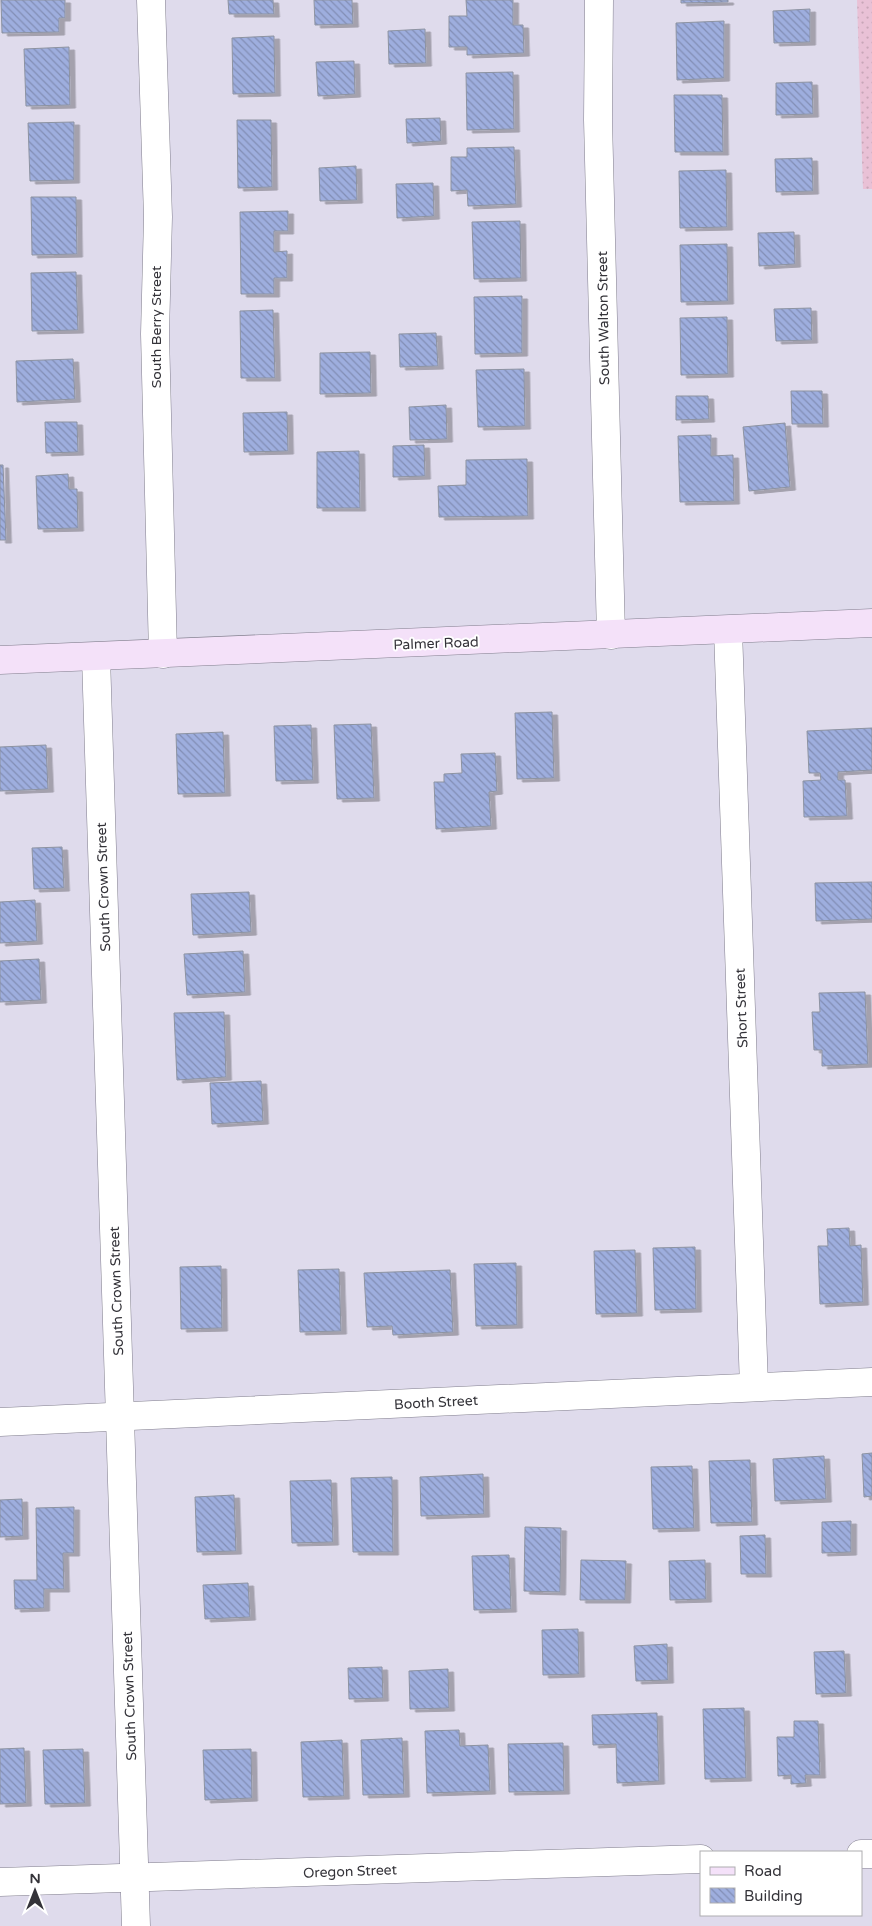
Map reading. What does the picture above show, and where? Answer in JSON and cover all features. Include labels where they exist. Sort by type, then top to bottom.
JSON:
[{"type":"street","name":"South Berry Street","points":[[151,0],[158,217],[155,334],[164,654]]},
{"type":"street","name":"South Walton Street","points":[[598,0],[598,120],[611,635]]},
{"type":"street","name":"Palmer Road","points":[[0,660],[872,623]]},
{"type":"street","name":"Short Street","points":[[728,630],[754,1387]]},
{"type":"street","name":"South Crown Street","points":[[96,657],[136,1926]]},
{"type":"street","name":"Booth Street","points":[[0,1422],[872,1382]]},
{"type":"street","name":"Oregon Street","points":[[0,1882],[700,1859]]},
{"type":"shaded area","points":[[857,0],[872,0],[872,189],[863,189]]},
{"type":"building","points":[[1,0],[65,0],[65,18],[59,18],[59,32],[2,33]]},
{"type":"building","points":[[228,0],[273,0],[274,14],[229,14]]},
{"type":"building","points":[[314,0],[352,0],[353,24],[315,25]]},
{"type":"building","points":[[466,0],[513,0],[513,25],[523,25],[524,53],[467,55],[467,47],[449,47],[449,16],[467,16]]},
{"type":"building","points":[[681,0],[728,0],[728,2],[681,3]]},
{"type":"building","points":[[810,9],[810,42],[774,43],[773,11]]},
{"type":"building","points":[[724,21],[724,78],[677,80],[676,23]]},
{"type":"building","points":[[425,29],[426,63],[389,64],[388,31]]},
{"type":"building","points":[[274,36],[275,93],[233,94],[232,38]]},
{"type":"building","points":[[69,47],[70,105],[26,106],[24,49]]},
{"type":"building","points":[[354,61],[355,94],[318,96],[316,62]]},
{"type":"building","points":[[513,72],[514,129],[467,130],[466,73]]},
{"type":"building","points":[[812,82],[813,114],[776,115],[776,83]]},
{"type":"building","points":[[674,95],[722,95],[723,152],[675,152]]},
{"type":"building","points":[[440,118],[441,141],[407,143],[406,119]]},
{"type":"building","points":[[237,120],[271,120],[272,187],[238,188]]},
{"type":"building","points":[[74,122],[74,180],[30,181],[28,123]]},
{"type":"building","points":[[514,147],[516,204],[468,206],[467,190],[451,191],[451,157],[467,157],[467,148]]},
{"type":"building","points":[[812,158],[813,191],[776,192],[775,159]]},
{"type":"building","points":[[356,166],[357,200],[320,201],[319,168]]},
{"type":"building","points":[[726,170],[727,227],[680,228],[679,171]]},
{"type":"building","points":[[433,183],[434,216],[397,218],[396,184]]},
{"type":"building","points":[[31,197],[76,197],[77,254],[32,255]]},
{"type":"building","points":[[288,211],[288,231],[274,231],[274,252],[287,251],[287,278],[274,278],[274,294],[241,294],[240,212]]},
{"type":"building","points":[[520,221],[521,278],[474,279],[472,222]]},
{"type":"building","points":[[794,232],[795,264],[759,266],[758,233]]},
{"type":"building","points":[[727,244],[728,301],[681,302],[680,245]]},
{"type":"building","points":[[76,272],[78,330],[32,331],[31,273]]},
{"type":"building","points":[[522,296],[522,353],[475,354],[474,297]]},
{"type":"building","points":[[811,308],[812,340],[776,341],[774,309]]},
{"type":"building","points":[[273,310],[275,378],[241,378],[240,311]]},
{"type":"building","points":[[727,317],[728,374],[681,375],[680,318]]},
{"type":"building","points":[[436,333],[438,366],[400,367],[399,334]]},
{"type":"building","points":[[370,352],[371,393],[320,394],[320,353]]},
{"type":"building","points":[[73,359],[75,399],[17,402],[16,361]]},
{"type":"building","points":[[524,369],[525,426],[478,427],[476,370]]},
{"type":"building","points":[[791,391],[822,391],[823,424],[792,424]]},
{"type":"building","points":[[676,396],[708,396],[709,419],[676,420]]},
{"type":"building","points":[[446,405],[447,439],[410,440],[409,407]]},
{"type":"building","points":[[287,412],[288,451],[244,452],[243,413]]},
{"type":"building","points":[[45,422],[77,422],[78,452],[46,453]]},
{"type":"building","points":[[785,423],[790,487],[749,491],[743,427]]},
{"type":"building","points":[[711,435],[711,456],[733,455],[734,501],[680,502],[678,436]]},
{"type":"building","points":[[424,445],[425,476],[393,477],[393,446]]},
{"type":"building","points":[[359,451],[360,508],[317,508],[317,452]]},
{"type":"building","points":[[527,459],[528,516],[439,517],[438,486],[466,485],[466,460]]},
{"type":"building","points":[[0,465],[3,465],[6,540],[0,540]]},
{"type":"building","points":[[68,474],[69,489],[77,489],[78,528],[38,529],[36,476]]},
{"type":"building","points":[[552,712],[554,778],[517,779],[515,713]]},
{"type":"building","points":[[371,724],[374,798],[337,799],[334,725]]},
{"type":"building","points":[[311,725],[313,780],[276,781],[274,726]]},
{"type":"building","points":[[872,728],[872,770],[838,772],[838,780],[845,780],[847,816],[804,817],[803,781],[821,780],[820,773],[809,773],[807,731]]},
{"type":"building","points":[[223,732],[225,793],[178,794],[176,734]]},
{"type":"building","points":[[46,745],[48,789],[0,791],[0,747]]},
{"type":"building","points":[[495,753],[497,791],[489,792],[491,826],[436,829],[434,782],[444,782],[444,774],[462,773],[461,754]]},
{"type":"building","points":[[62,847],[64,888],[34,889],[32,848]]},
{"type":"building","points":[[872,882],[872,919],[816,921],[815,883]]},
{"type":"building","points":[[249,892],[251,932],[193,935],[191,894]]},
{"type":"building","points":[[35,900],[37,941],[0,943],[0,902]]},
{"type":"building","points":[[243,951],[245,992],[187,995],[184,954]]},
{"type":"building","points":[[39,959],[41,1000],[0,1002],[0,961]]},
{"type":"building","points":[[865,992],[868,1064],[822,1066],[822,1050],[814,1050],[812,1012],[820,1012],[819,993]]},
{"type":"building","points":[[224,1012],[226,1077],[177,1080],[174,1013]]},
{"type":"building","points":[[261,1081],[263,1121],[212,1124],[210,1083]]},
{"type":"building","points":[[849,1228],[850,1246],[861,1245],[863,1302],[820,1304],[818,1246],[828,1246],[827,1229]]},
{"type":"building","points":[[695,1247],[696,1309],[655,1310],[653,1248]]},
{"type":"building","points":[[635,1250],[637,1313],[596,1314],[594,1251]]},
{"type":"building","points":[[516,1263],[517,1325],[476,1326],[474,1264]]},
{"type":"building","points":[[221,1266],[222,1328],[181,1329],[180,1267]]},
{"type":"building","points":[[339,1269],[341,1331],[300,1332],[298,1270]]},
{"type":"building","points":[[450,1270],[453,1332],[393,1335],[392,1326],[367,1327],[364,1273]]},
{"type":"building","points":[[872,1453],[872,1496],[864,1497],[862,1454]]},
{"type":"building","points":[[824,1456],[826,1499],[775,1501],[773,1459]]},
{"type":"building","points":[[750,1460],[752,1522],[711,1523],[709,1461]]},
{"type":"building","points":[[692,1466],[694,1528],[653,1529],[651,1467]]},
{"type":"building","points":[[483,1474],[484,1514],[421,1516],[420,1477]]},
{"type":"building","points":[[392,1477],[393,1552],[353,1552],[351,1478]]},
{"type":"building","points":[[331,1480],[333,1542],[292,1543],[290,1481]]},
{"type":"building","points":[[234,1495],[236,1551],[197,1552],[195,1497]]},
{"type":"building","points":[[22,1499],[23,1536],[0,1537],[0,1500]]},
{"type":"building","points":[[74,1507],[74,1553],[63,1553],[64,1589],[44,1589],[44,1608],[15,1609],[14,1580],[37,1580],[36,1508]]},
{"type":"building","points":[[851,1521],[851,1552],[822,1553],[822,1522]]},
{"type":"building","points":[[525,1527],[561,1528],[560,1592],[524,1591]]},
{"type":"building","points":[[765,1535],[766,1574],[741,1574],[740,1536]]},
{"type":"building","points":[[509,1555],[511,1609],[474,1610],[472,1556]]},
{"type":"building","points":[[581,1560],[626,1561],[625,1600],[580,1600]]},
{"type":"building","points":[[705,1560],[706,1599],[670,1600],[669,1561]]},
{"type":"building","points":[[248,1583],[250,1617],[205,1619],[203,1585]]},
{"type":"building","points":[[578,1629],[579,1674],[543,1675],[542,1630]]},
{"type":"building","points":[[667,1644],[668,1680],[636,1681],[634,1646]]},
{"type":"building","points":[[844,1651],[846,1693],[816,1694],[814,1652]]},
{"type":"building","points":[[382,1667],[383,1698],[349,1699],[348,1668]]},
{"type":"building","points":[[448,1669],[449,1708],[410,1709],[409,1671]]},
{"type":"building","points":[[744,1708],[746,1778],[705,1779],[703,1709]]},
{"type":"building","points":[[657,1713],[659,1781],[617,1783],[616,1744],[593,1745],[592,1715]]},
{"type":"building","points":[[794,1721],[818,1721],[820,1775],[805,1775],[806,1783],[791,1784],[791,1775],[778,1776],[777,1737],[794,1737]]},
{"type":"building","points":[[459,1730],[460,1746],[488,1745],[490,1791],[427,1793],[425,1731]]},
{"type":"building","points":[[402,1738],[404,1794],[363,1795],[361,1740]]},
{"type":"building","points":[[342,1740],[344,1796],[303,1797],[301,1742]]},
{"type":"building","points":[[563,1743],[564,1791],[509,1792],[508,1744]]},
{"type":"building","points":[[24,1748],[26,1803],[0,1804],[0,1749]]},
{"type":"building","points":[[83,1749],[85,1803],[45,1804],[43,1750]]},
{"type":"building","points":[[251,1749],[252,1798],[205,1800],[203,1750]]}]
